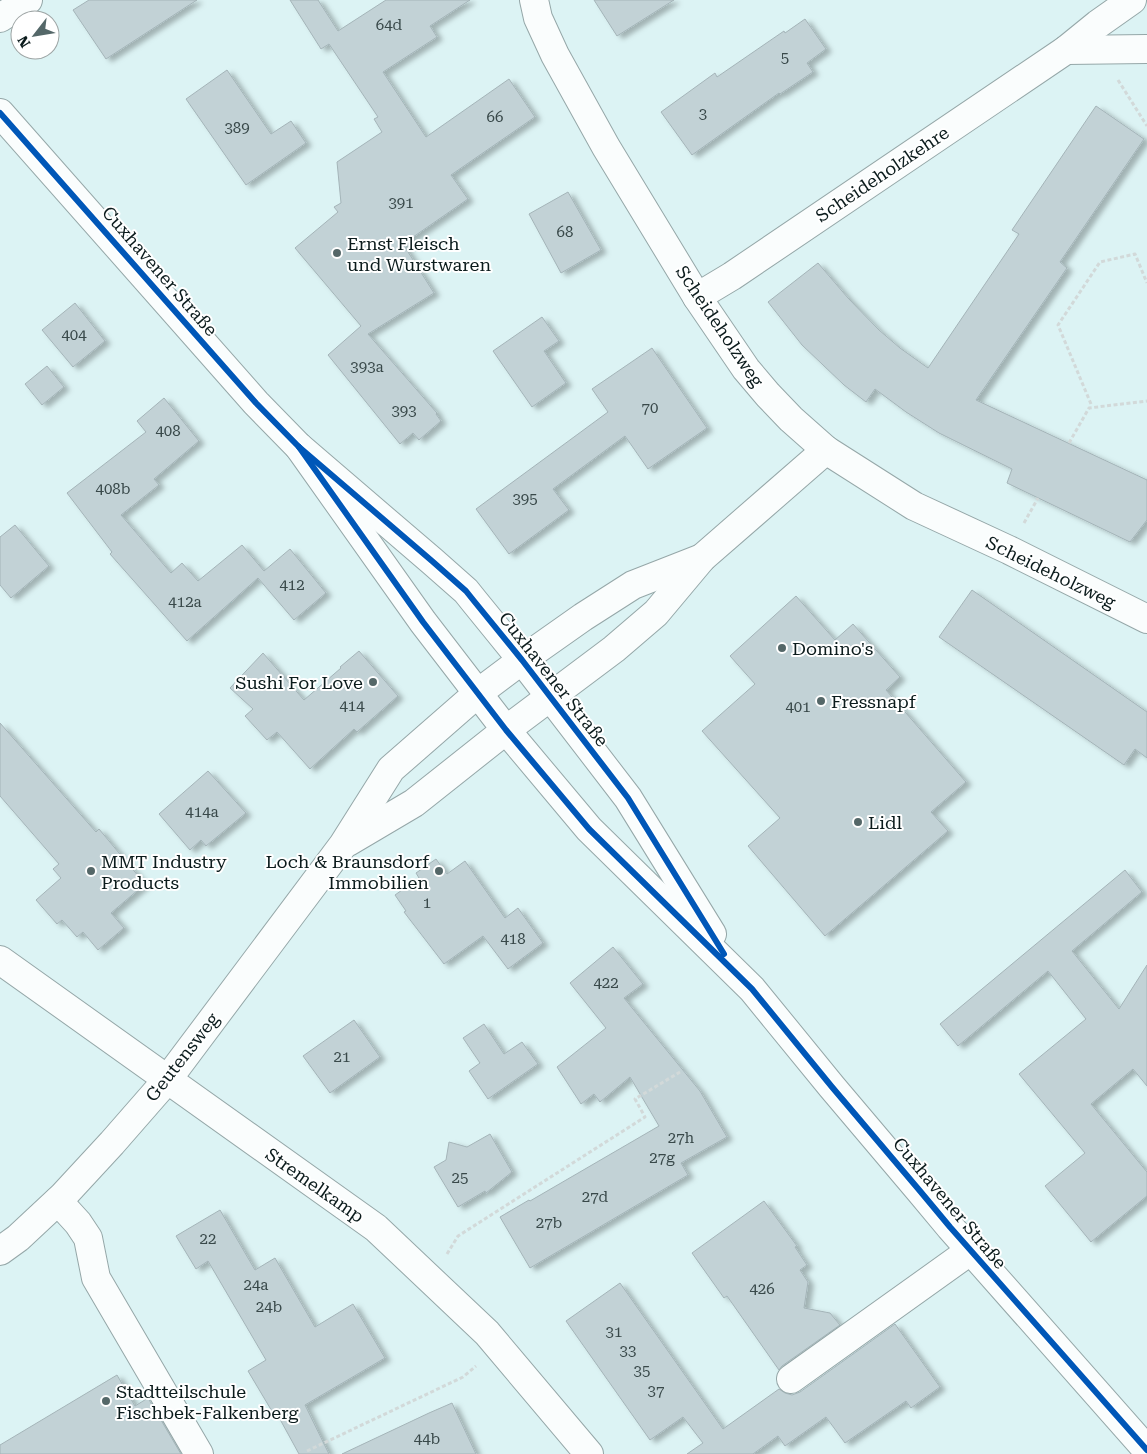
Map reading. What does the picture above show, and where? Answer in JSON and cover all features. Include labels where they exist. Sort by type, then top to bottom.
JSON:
[{"type":"street","points":[[0,18],[28,0]]},
{"type":"street","name":"Scheideholzweg","points":[[534,0],[538,18],[555,55],[606,147],[697,297],[746,369],[791,419],[826,450],[914,506],[1009,550],[1147,619]]},
{"type":"street","name":"Scheideholzkehre","points":[[697,297],[732,276],[1066,50],[1132,0]]},
{"type":"street","points":[[1066,50],[1147,49]]},
{"type":"street","name":"Cuxhavener Straße","points":[[0,112],[256,403],[299,447],[466,592],[522,660],[628,798],[735,971]]},
{"type":"street","name":"Cuxhavener Straße","points":[[299,447],[423,622],[506,730],[589,829],[752,989],[970,1251],[1147,1450]]},
{"type":"street","points":[[702,558],[826,450]]},
{"type":"street","name":"Geutensweg","points":[[0,1251],[18,1238],[58,1201],[167,1080],[343,845],[391,769],[478,693],[522,660],[633,585],[702,558]]},
{"type":"street","name":"Geutensweg","points":[[343,845],[414,803],[550,696],[614,649],[656,613],[702,558]]},
{"type":"street","name":"Stremelkamp","points":[[0,960],[376,1228],[487,1333],[589,1454]]},
{"type":"street","points":[[58,1201],[78,1223],[88,1238],[96,1278],[199,1454]]},
{"type":"street","points":[[791,1379],[970,1251]]},
{"type":"path","points":[[1105,50],[1116,76],[1147,126]]},
{"type":"path","points":[[1091,404],[1058,325],[1100,262],[1134,254],[1147,283]]},
{"type":"path","points":[[1069,443],[1088,408],[1147,401]]},
{"type":"path","points":[[432,1280],[458,1236],[645,1117],[634,1099],[680,1072]]},
{"type":"path","points":[[307,1451],[463,1377],[498,1346]]},
{"type":"building","points":[[89,0],[197,0],[106,59],[73,10]]},
{"type":"building","points":[[290,0],[318,0],[338,31],[386,0],[470,0],[430,26],[437,37],[383,72],[426,137],[509,79],[535,117],[451,175],[468,199],[403,244],[434,293],[368,334],[437,413],[441,421],[419,440],[413,433],[400,444],[328,355],[361,326],[295,248],[338,212],[334,207],[341,203],[337,162],[382,132],[374,119],[378,117],[329,44],[321,49]]},
{"type":"building","points":[[594,0],[674,0],[617,36]]},
{"type":"building","points":[[805,19],[826,49],[807,63],[813,72],[779,93],[692,155],[661,112],[715,73],[717,77],[784,31],[785,33]]},
{"type":"building","points":[[227,70],[271,134],[291,121],[306,143],[246,185],[186,99]]},
{"type":"building","points":[[1096,106],[1144,139],[1060,262],[1067,268],[976,400],[1147,480],[1147,520],[1130,542],[1007,483],[1012,469],[939,433],[875,389],[866,402],[844,385],[802,345],[768,302],[818,263],[879,330],[928,368],[1019,234],[1012,230]]},
{"type":"building","points":[[568,192],[601,250],[561,273],[529,214]]},
{"type":"building","points":[[75,303],[105,341],[73,367],[42,330]]},
{"type":"building","points":[[542,317],[559,341],[544,351],[566,383],[532,407],[493,351]]},
{"type":"building","points":[[652,348],[707,428],[648,469],[625,436],[553,489],[569,510],[509,554],[476,509],[608,412],[592,389]]},
{"type":"building","points":[[47,366],[64,387],[42,405],[25,384]]},
{"type":"building","points":[[164,398],[199,441],[154,479],[159,485],[121,515],[171,573],[182,563],[198,581],[242,545],[264,571],[290,549],[326,593],[294,620],[258,578],[187,641],[110,554],[112,552],[67,493],[146,432],[137,421]]},
{"type":"building","points":[[15,525],[49,566],[11,598],[0,585],[0,537]]},
{"type":"building","points":[[972,590],[1147,712],[1147,758],[1135,749],[1124,765],[939,637]]},
{"type":"building","points":[[796,596],[835,640],[853,624],[900,677],[886,690],[966,782],[931,812],[948,831],[825,936],[748,846],[780,818],[702,731],[755,684],[730,656]]},
{"type":"building","points":[[359,651],[398,696],[357,732],[354,729],[310,769],[277,732],[267,740],[245,716],[253,709],[230,688],[263,653],[304,700]]},
{"type":"building","points":[[0,723],[96,832],[99,829],[145,884],[111,913],[124,928],[98,950],[83,932],[77,937],[62,920],[57,924],[36,900],[61,878],[53,869],[59,864],[0,796]]},
{"type":"building","points":[[208,771],[246,813],[206,846],[201,840],[190,850],[159,814]]},
{"type":"building","points":[[436,859],[447,874],[465,861],[505,918],[518,908],[543,943],[508,969],[483,936],[444,964],[404,912],[406,911],[395,895],[419,878],[416,873]]},
{"type":"building","points":[[1125,870],[1142,892],[1072,951],[1119,1009],[1147,965],[1147,1086],[1133,1069],[1091,1104],[1147,1172],[1147,1196],[1091,1242],[1045,1186],[1085,1153],[1019,1074],[1086,1019],[1048,971],[958,1046],[940,1024]]},
{"type":"building","points":[[613,947],[643,984],[624,998],[700,1091],[727,1137],[681,1163],[688,1175],[530,1268],[500,1217],[659,1126],[630,1077],[600,1102],[594,1094],[581,1104],[557,1067],[606,1028],[570,983]]},
{"type":"building","points":[[354,1020],[380,1057],[330,1093],[303,1056]]},
{"type":"building","points":[[484,1024],[504,1054],[522,1042],[538,1064],[488,1099],[469,1071],[480,1063],[463,1038]]},
{"type":"building","points":[[490,1134],[512,1172],[486,1193],[485,1191],[458,1207],[434,1167],[446,1160],[449,1142],[467,1147]]},
{"type":"building","points":[[764,1201],[797,1246],[795,1247],[807,1265],[800,1270],[808,1282],[804,1308],[830,1313],[840,1325],[779,1370],[727,1296],[724,1298],[692,1253]]},
{"type":"building","points":[[220,1210],[255,1270],[275,1258],[315,1327],[353,1304],[385,1358],[305,1405],[329,1454],[299,1454],[276,1412],[273,1413],[248,1371],[266,1360],[208,1261],[196,1269],[176,1236]]},
{"type":"building","points":[[620,1283],[723,1429],[779,1389],[792,1395],[800,1392],[895,1324],[940,1387],[911,1408],[906,1401],[845,1443],[826,1417],[785,1446],[778,1436],[753,1454],[687,1454],[703,1443],[683,1417],[650,1440],[566,1321]]},
{"type":"building","points":[[117,1375],[135,1406],[148,1398],[181,1454],[0,1454],[0,1445]]},
{"type":"building","points":[[452,1403],[476,1454],[342,1454],[429,1413]]},
{"type":"cycle path","points":[[0,113],[256,403],[299,447],[466,591],[522,660],[628,798],[724,954]]},
{"type":"cycle path","points":[[299,447],[423,622],[506,730],[589,829],[752,989],[950,1227],[1147,1450]]},
{"type":"place","name":"Ernst Fleisch und Wurstwaren","points":[[337,253]]},
{"type":"place","name":"Domino's","points":[[782,648]]},
{"type":"place","name":"Sushi For Love","points":[[373,682]]},
{"type":"place","name":"Fressnapf","points":[[821,701]]},
{"type":"place","name":"Lidl","points":[[858,822]]},
{"type":"place","name":"MMT Industry Products","points":[[91,871]]},
{"type":"place","name":"Loch & Braunsdorf Immobilien","points":[[439,871]]},
{"type":"place","name":"Stadtteilschule Fischbek-Falkenberg","points":[[106,1401]]}]
